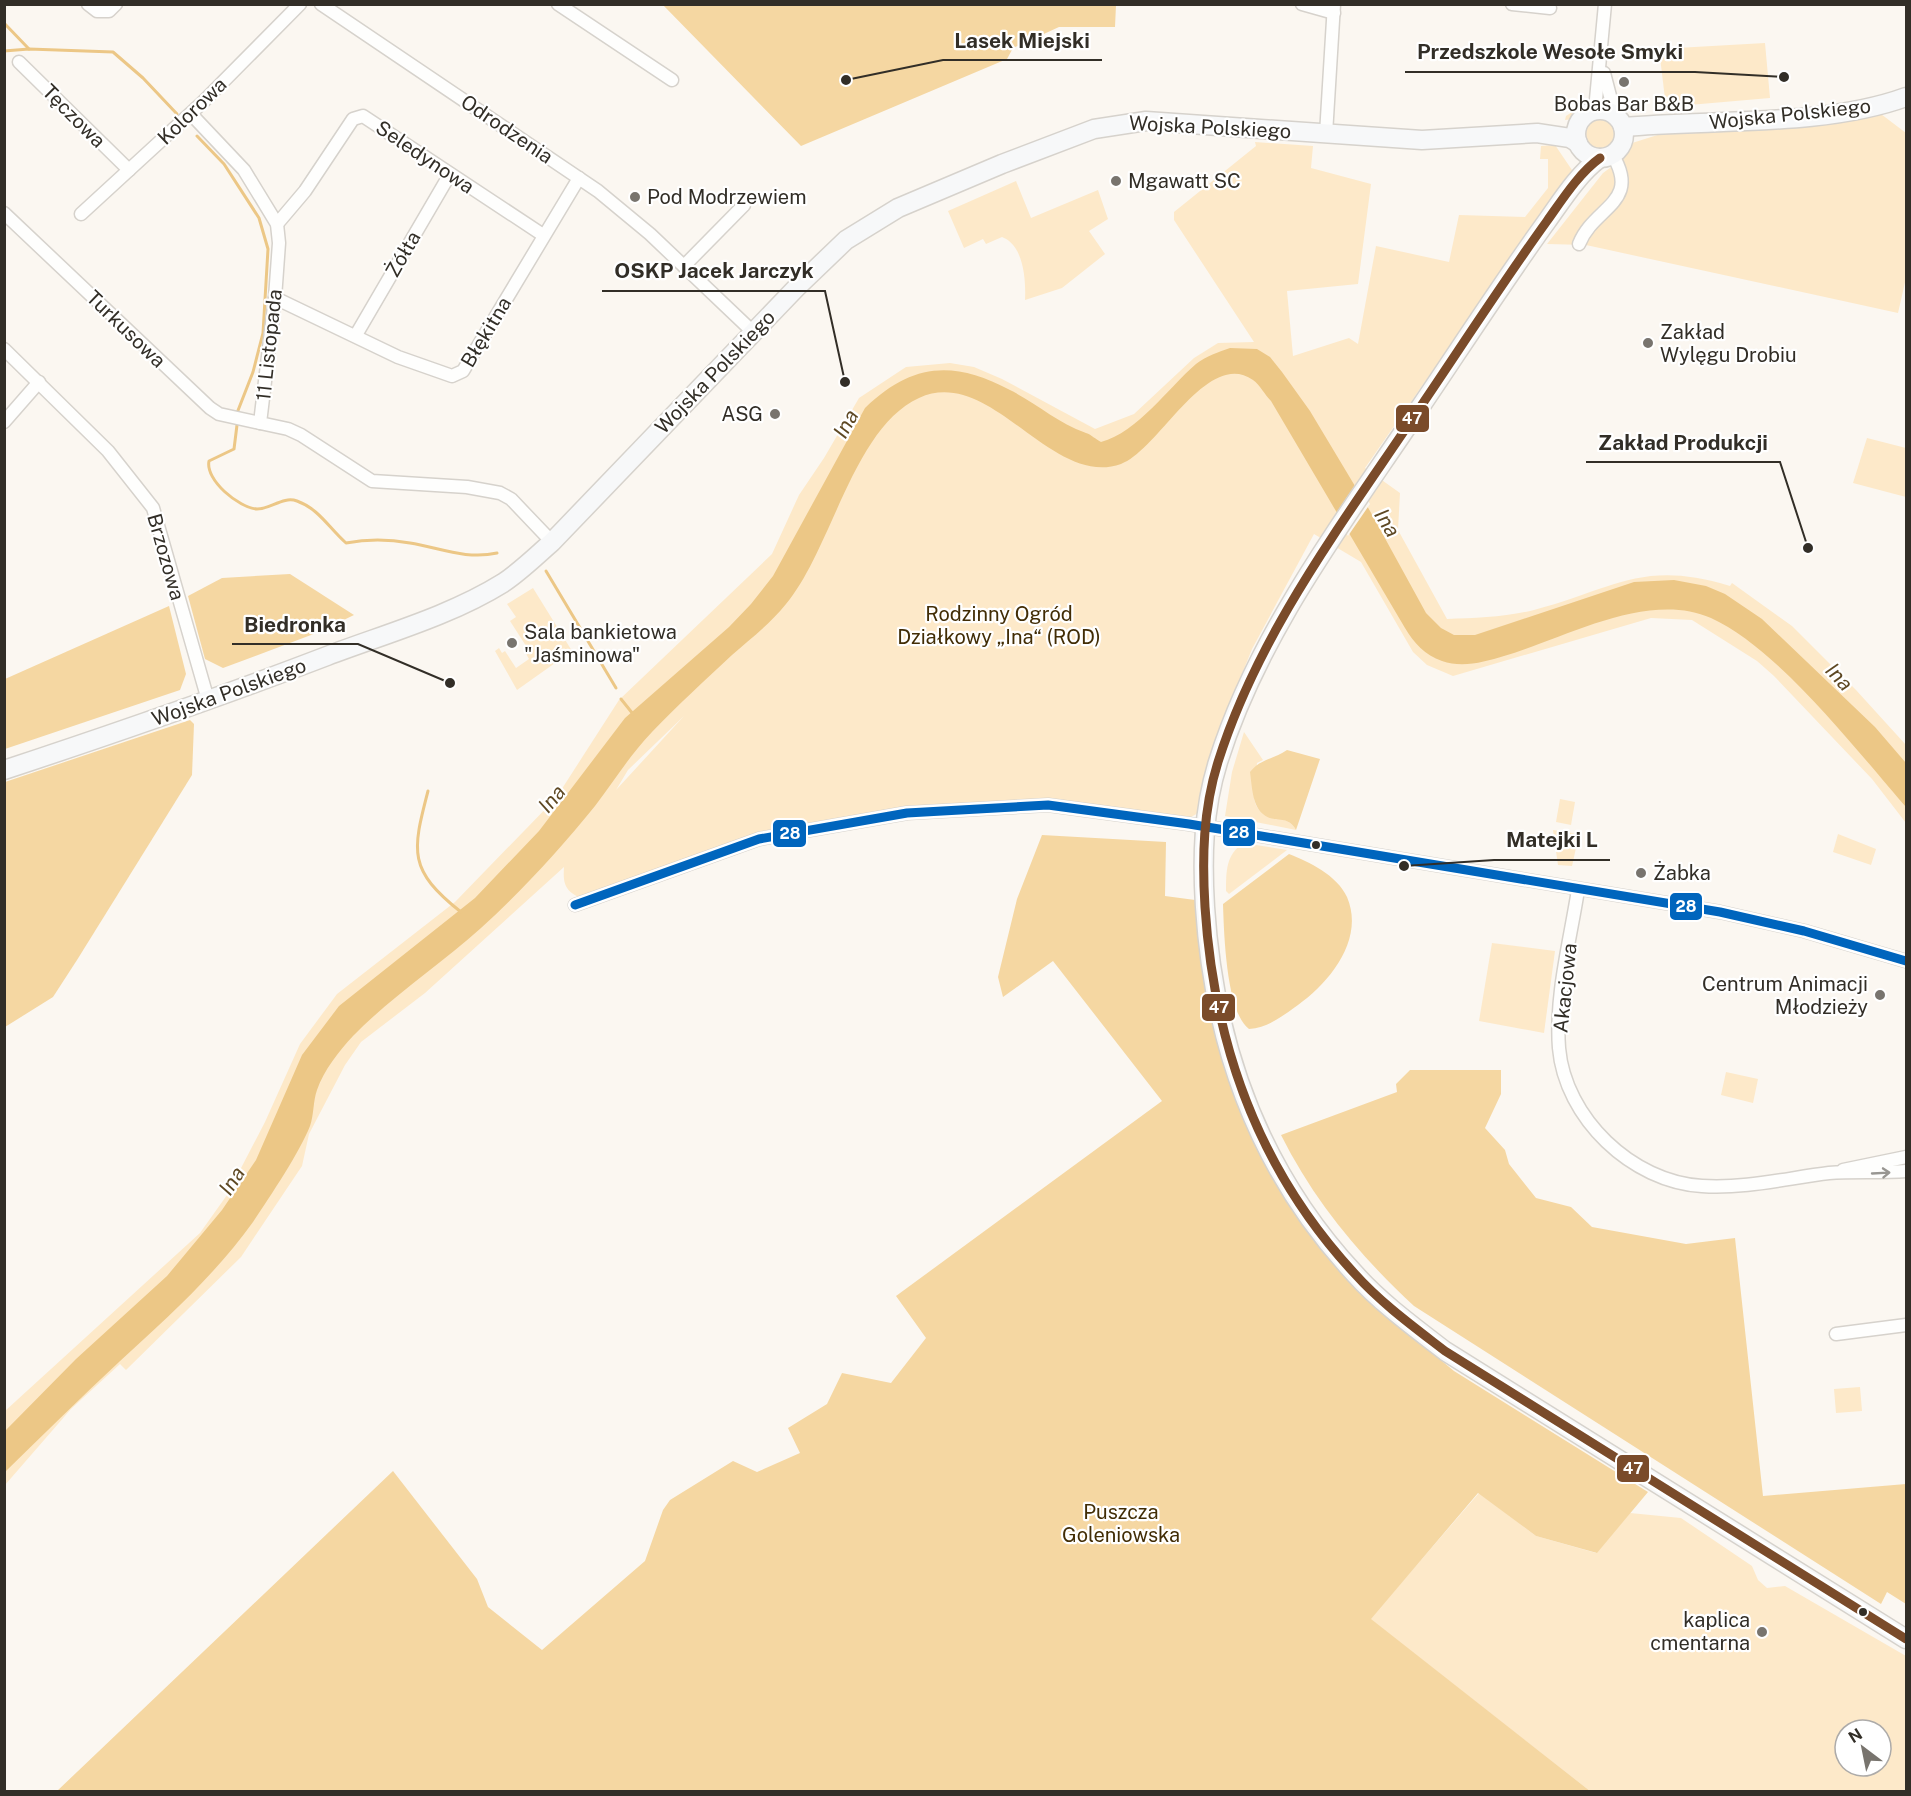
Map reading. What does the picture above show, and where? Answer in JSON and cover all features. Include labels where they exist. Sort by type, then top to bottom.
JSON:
[{"type":"street","points":[[88,4],[97,11],[113,8]]},
{"type":"street","name":"Kolorowa","points":[[81,213],[191,114],[300,4]]},
{"type":"street","name":"Odrodzenia","points":[[321,4],[579,178],[650,234],[753,332]]},
{"type":"street","points":[[558,4],[672,80]]},
{"type":"street","points":[[1302,4],[1334,9],[1326,134]]},
{"type":"street","points":[[1512,4],[1518,7],[1550,8]]},
{"type":"street","points":[[1595,110],[1602,58],[1605,4]]},
{"type":"street","points":[[1602,58],[1615,139]]},
{"type":"street","name":"Tęczowa","points":[[19,62],[129,170]]},
{"type":"street","name":"Wojska Polskiego","points":[[1537,133],[1570,138],[1580,146],[1672,124],[1828,113],[1870,107],[1906,97]]},
{"type":"street","points":[[1556,209],[1569,186],[1580,146],[1577,129],[1579,122],[1595,110],[1609,111],[1622,174],[1622,186],[1613,205],[1589,224],[1579,244]]},
{"type":"street","points":[[191,114],[236,161],[277,224]]},
{"type":"street","name":"Seledynowa","points":[[277,224],[299,199],[353,119],[358,116],[371,121],[543,235]]},
{"type":"street","name":"Wojska Polskiego","points":[[4,770],[208,700],[469,601],[514,576],[552,542],[753,332],[846,240],[879,218],[938,190],[1074,136],[1115,124],[1146,121],[1422,140],[1537,133],[1579,122]]},
{"type":"street","points":[[1615,139],[1583,174],[1556,209],[1371,480],[1270,636],[1233,725],[1209,827],[1205,908],[1211,980],[1220,1024],[1242,1094],[1287,1185],[1307,1217],[1356,1276],[1384,1303],[1445,1351],[1906,1639]]},
{"type":"street","name":"Żółta","points":[[356,335],[450,174]]},
{"type":"street","name":"Błękitna","points":[[275,298],[420,365],[458,375],[463,371],[579,178]]},
{"type":"street","points":[[684,266],[744,205]]},
{"type":"street","name":"Turkusowa","points":[[4,213],[210,408],[219,414],[260,423]]},
{"type":"street","name":"11 Listopada","points":[[277,224],[279,243],[275,298],[260,423],[288,429],[301,435],[372,481],[467,487],[500,493],[511,500],[552,542]]},
{"type":"street","name":"Brzozowa","points":[[4,349],[108,452],[153,508],[208,700]]},
{"type":"street","points":[[4,422],[39,382]]},
{"type":"street","points":[[575,905],[759,839],[907,813],[1048,805],[1209,827],[1720,912],[1804,931],[1906,961]]},
{"type":"street","name":"Akacjowa","points":[[1578,890],[1560,1006],[1559,1050],[1565,1079],[1594,1129],[1608,1144],[1651,1172],[1688,1184],[1725,1186],[1833,1173]]},
{"type":"street","points":[[1833,1173],[1858,1165],[1906,1157]]},
{"type":"street","points":[[1833,1173],[1906,1171]]},
{"type":"street","points":[[1836,1334],[1906,1325]]},
{"type":"green space","points":[[663,5],[1116,5],[1115,27],[1059,27],[1013,48],[1007,59],[801,146]]},
{"type":"green space","points":[[1765,43],[1770,98],[1666,107],[1659,49]]},
{"type":"green space","points":[[1594,98],[1582,113],[1565,120],[1566,116]]},
{"type":"green space","points":[[1877,111],[1906,133],[1906,278],[1898,313],[1586,245],[1547,244],[1603,173],[1621,160],[1620,152],[1629,144],[1667,132]]},
{"type":"green space","points":[[1600,117],[1611,122],[1616,133],[1611,144],[1600,149],[1589,144],[1584,133],[1589,122]]},
{"type":"green space","name":"Rodzinny Ogród Działkowy „Ina“ (ROD)","points":[[1255,142],[1313,146],[1311,168],[1371,184],[1358,284],[1287,291],[1293,356],[1349,338],[1358,344],[1376,246],[1449,262],[1459,215],[1525,217],[1548,188],[1548,159],[1540,159],[1541,146],[1555,145],[1572,170],[1365,468],[1400,493],[1398,530],[1447,619],[1491,617],[1534,610],[1608,586],[1650,576],[1674,575],[1700,578],[1730,586],[1732,583],[1792,626],[1856,690],[1906,745],[1906,823],[1872,779],[1774,676],[1757,661],[1692,620],[1651,618],[1453,676],[1427,665],[1413,652],[1361,562],[1314,534],[1252,649],[1230,704],[1200,812],[1191,817],[1051,799],[930,806],[750,835],[581,898],[568,889],[564,867],[425,993],[361,1042],[345,1065],[309,1134],[302,1166],[241,1257],[126,1370],[120,1364],[71,1409],[5,1485],[5,1411],[200,1233],[227,1195],[265,1122],[300,1044],[337,994],[455,902],[556,798],[619,700],[772,554],[799,495],[859,398],[906,367],[950,363],[974,367],[1002,379],[1095,429],[1134,414],[1194,358],[1218,343],[1254,342],[1174,220],[1174,212],[1256,146]],"holes":[[[684,716],[616,790],[628,770]]]},
{"type":"green space","points":[[1016,181],[1031,218],[1098,190],[1108,219],[1089,231],[1105,254],[1062,288],[1025,300],[1022,264],[1019,255],[1009,241],[1002,237],[986,244],[983,239],[964,248],[948,211]]},
{"type":"green space","points":[[1867,438],[1906,448],[1906,497],[1853,483]]},
{"type":"green space","points":[[290,574],[354,615],[319,632],[223,668],[205,659],[188,596],[222,578]]},
{"type":"green space","points":[[533,588],[572,651],[517,690],[495,651],[499,648],[502,653],[505,651],[516,668],[529,659],[525,652],[528,649],[510,621],[516,617],[507,604]]},
{"type":"green space","points":[[169,606],[186,674],[180,690],[5,749],[5,679]]},
{"type":"green space","points":[[190,720],[194,724],[192,775],[53,997],[5,1027],[5,782]]},
{"type":"green space","points":[[1244,732],[1263,760],[1257,763],[1254,793],[1256,806],[1266,815],[1292,824],[1296,830],[1225,816],[1232,772]]},
{"type":"green space","points":[[1287,750],[1320,759],[1296,830],[1289,822],[1267,817],[1259,810],[1253,794],[1250,772],[1258,764]]},
{"type":"green space","points":[[1560,799],[1575,802],[1571,825],[1556,822]]},
{"type":"green space","points":[[1553,830],[1579,834],[1572,866],[1558,865]]},
{"type":"green space","points":[[1838,834],[1876,849],[1871,865],[1833,852]]},
{"type":"green space","name":"Puszcza Goleniowska","points":[[1042,835],[1166,842],[1165,896],[1195,900],[1200,955],[1215,1035],[1239,1108],[1272,1175],[1372,1303],[1454,1371],[1648,1492],[1597,1553],[1536,1536],[1478,1493],[1371,1619],[1590,1791],[56,1792],[393,1471],[477,1579],[488,1607],[542,1650],[645,1561],[663,1510],[670,1500],[733,1461],[757,1472],[800,1453],[788,1428],[827,1404],[842,1373],[891,1383],[926,1338],[896,1296],[1162,1101],[1053,961],[1003,997],[998,977],[1017,899]]},
{"type":"green space","points":[[1243,843],[1287,850],[1229,894],[1226,891],[1228,864],[1233,853]]},
{"type":"green space","points":[[1289,854],[1322,870],[1342,889],[1347,897],[1351,913],[1348,944],[1332,972],[1310,995],[1269,1024],[1249,1029],[1241,1020],[1231,990],[1223,904]]},
{"type":"green space","points":[[1492,943],[1555,951],[1544,1033],[1479,1021]]},
{"type":"green space","points":[[1410,1070],[1501,1070],[1501,1094],[1485,1128],[1505,1150],[1509,1164],[1536,1198],[1571,1207],[1592,1227],[1686,1244],[1735,1238],[1763,1496],[1906,1484],[1906,1604],[1887,1592],[1881,1604],[1414,1306],[1375,1267],[1323,1205],[1281,1135],[1397,1092],[1396,1084]]},
{"type":"green space","points":[[1726,1072],[1758,1079],[1753,1103],[1721,1095]]},
{"type":"green space","points":[[1860,1387],[1862,1411],[1836,1413],[1834,1389]]},
{"type":"green space","points":[[1479,1493],[1536,1536],[1596,1553],[1630,1513],[1681,1518],[1752,1566],[1758,1580],[1767,1588],[1785,1586],[1906,1656],[1906,1791],[1590,1791],[1370,1619]]},
{"type":"shaded area","points":[[1230,348],[1257,349],[1270,357],[1282,372],[1310,411],[1370,511],[1426,613],[1441,628],[1454,635],[1475,635],[1634,582],[1674,580],[1706,586],[1725,594],[1762,619],[1875,727],[1906,763],[1906,807],[1840,730],[1789,676],[1737,633],[1711,618],[1687,611],[1661,610],[1634,613],[1481,662],[1457,664],[1442,661],[1430,655],[1408,633],[1271,401],[1253,380],[1236,374],[1218,378],[1201,389],[1136,455],[1121,464],[1095,467],[1070,460],[996,411],[971,398],[945,392],[919,398],[896,413],[877,435],[860,462],[802,581],[786,604],[767,625],[701,683],[652,732],[582,822],[511,899],[465,942],[368,1021],[348,1042],[332,1061],[320,1083],[310,1126],[299,1149],[253,1222],[223,1260],[190,1295],[5,1472],[5,1431],[76,1359],[167,1276],[222,1210],[256,1160],[302,1055],[339,1006],[475,898],[539,831],[625,718],[729,627],[751,604],[773,576],[865,408],[899,382],[934,371],[951,371],[989,380],[1101,442],[1128,429],[1196,364],[1208,356]]},
{"type":"pier","points":[[1357,482],[1370,504],[1348,536],[1335,515]]},
{"type":"waterway","points":[[4,23],[29,49]]},
{"type":"waterway","points":[[4,51],[29,49],[113,52],[143,78],[177,114]]},
{"type":"waterway","points":[[197,136],[224,164],[259,218],[268,249],[263,333],[253,372],[237,413]]},
{"type":"waterway","points":[[237,425],[234,449],[209,461],[209,468],[212,476],[225,492],[241,504],[257,509],[282,501],[297,501],[318,514],[346,543],[386,540],[464,554],[497,553]]},
{"type":"waterway","points":[[546,571],[616,688]]},
{"type":"waterway","points":[[621,699],[633,714]]},
{"type":"waterway","points":[[428,791],[417,845],[419,859],[431,884],[461,912]]},
{"type":"transit line","name":"47","points":[[1600,158],[1571,187],[1334,534],[1280,622],[1256,667],[1235,714],[1218,762],[1209,798],[1205,834],[1205,907],[1210,958],[1219,1008],[1231,1057],[1247,1104],[1292,1193],[1321,1234],[1376,1295],[1445,1351],[1906,1639]]},
{"type":"transit line","name":"28","points":[[575,905],[759,839],[907,813],[1048,805],[1189,824],[1720,912],[1804,931],[1906,961]]},
{"type":"place","name":"Przedszkole Wesołe Smyki","points":[[1784,77]]},
{"type":"place","name":"Lasek Miejski","points":[[846,80]]},
{"type":"place","name":"Bobas Bar B&B","points":[[1624,82]]},
{"type":"place","name":"Mgawatt SC","points":[[1116,181]]},
{"type":"place","name":"Pod Modrzewiem","points":[[635,197]]},
{"type":"place","name":"Zakład Wylęgu Drobiu","points":[[1648,343]]},
{"type":"place","name":"OSKP Jacek Jarczyk","points":[[845,382]]},
{"type":"place","name":"ASG","points":[[775,414]]},
{"type":"place","name":"Zakład Produkcji","points":[[1808,548]]},
{"type":"place","name":"Sala bankietowa \"Jaśminowa\"","points":[[512,643]]},
{"type":"place","name":"Biedronka","points":[[450,683]]},
{"type":"place","name":"Matejki L","points":[[1404,866]]},
{"type":"place","name":"Żabka","points":[[1641,873]]},
{"type":"place","name":"Centrum Animacji Młodzieży","points":[[1880,995]]},
{"type":"place","name":"kaplica cmentarna","points":[[1762,1632]]},
{"type":"water label","name":"Ina","points":[[846,424]]},
{"type":"water label","name":"Ina","points":[[1387,523]]},
{"type":"water label","name":"Ina","points":[[1839,677]]},
{"type":"water label","name":"Ina","points":[[552,799]]},
{"type":"water label","name":"Ina","points":[[232,1181]]}]
